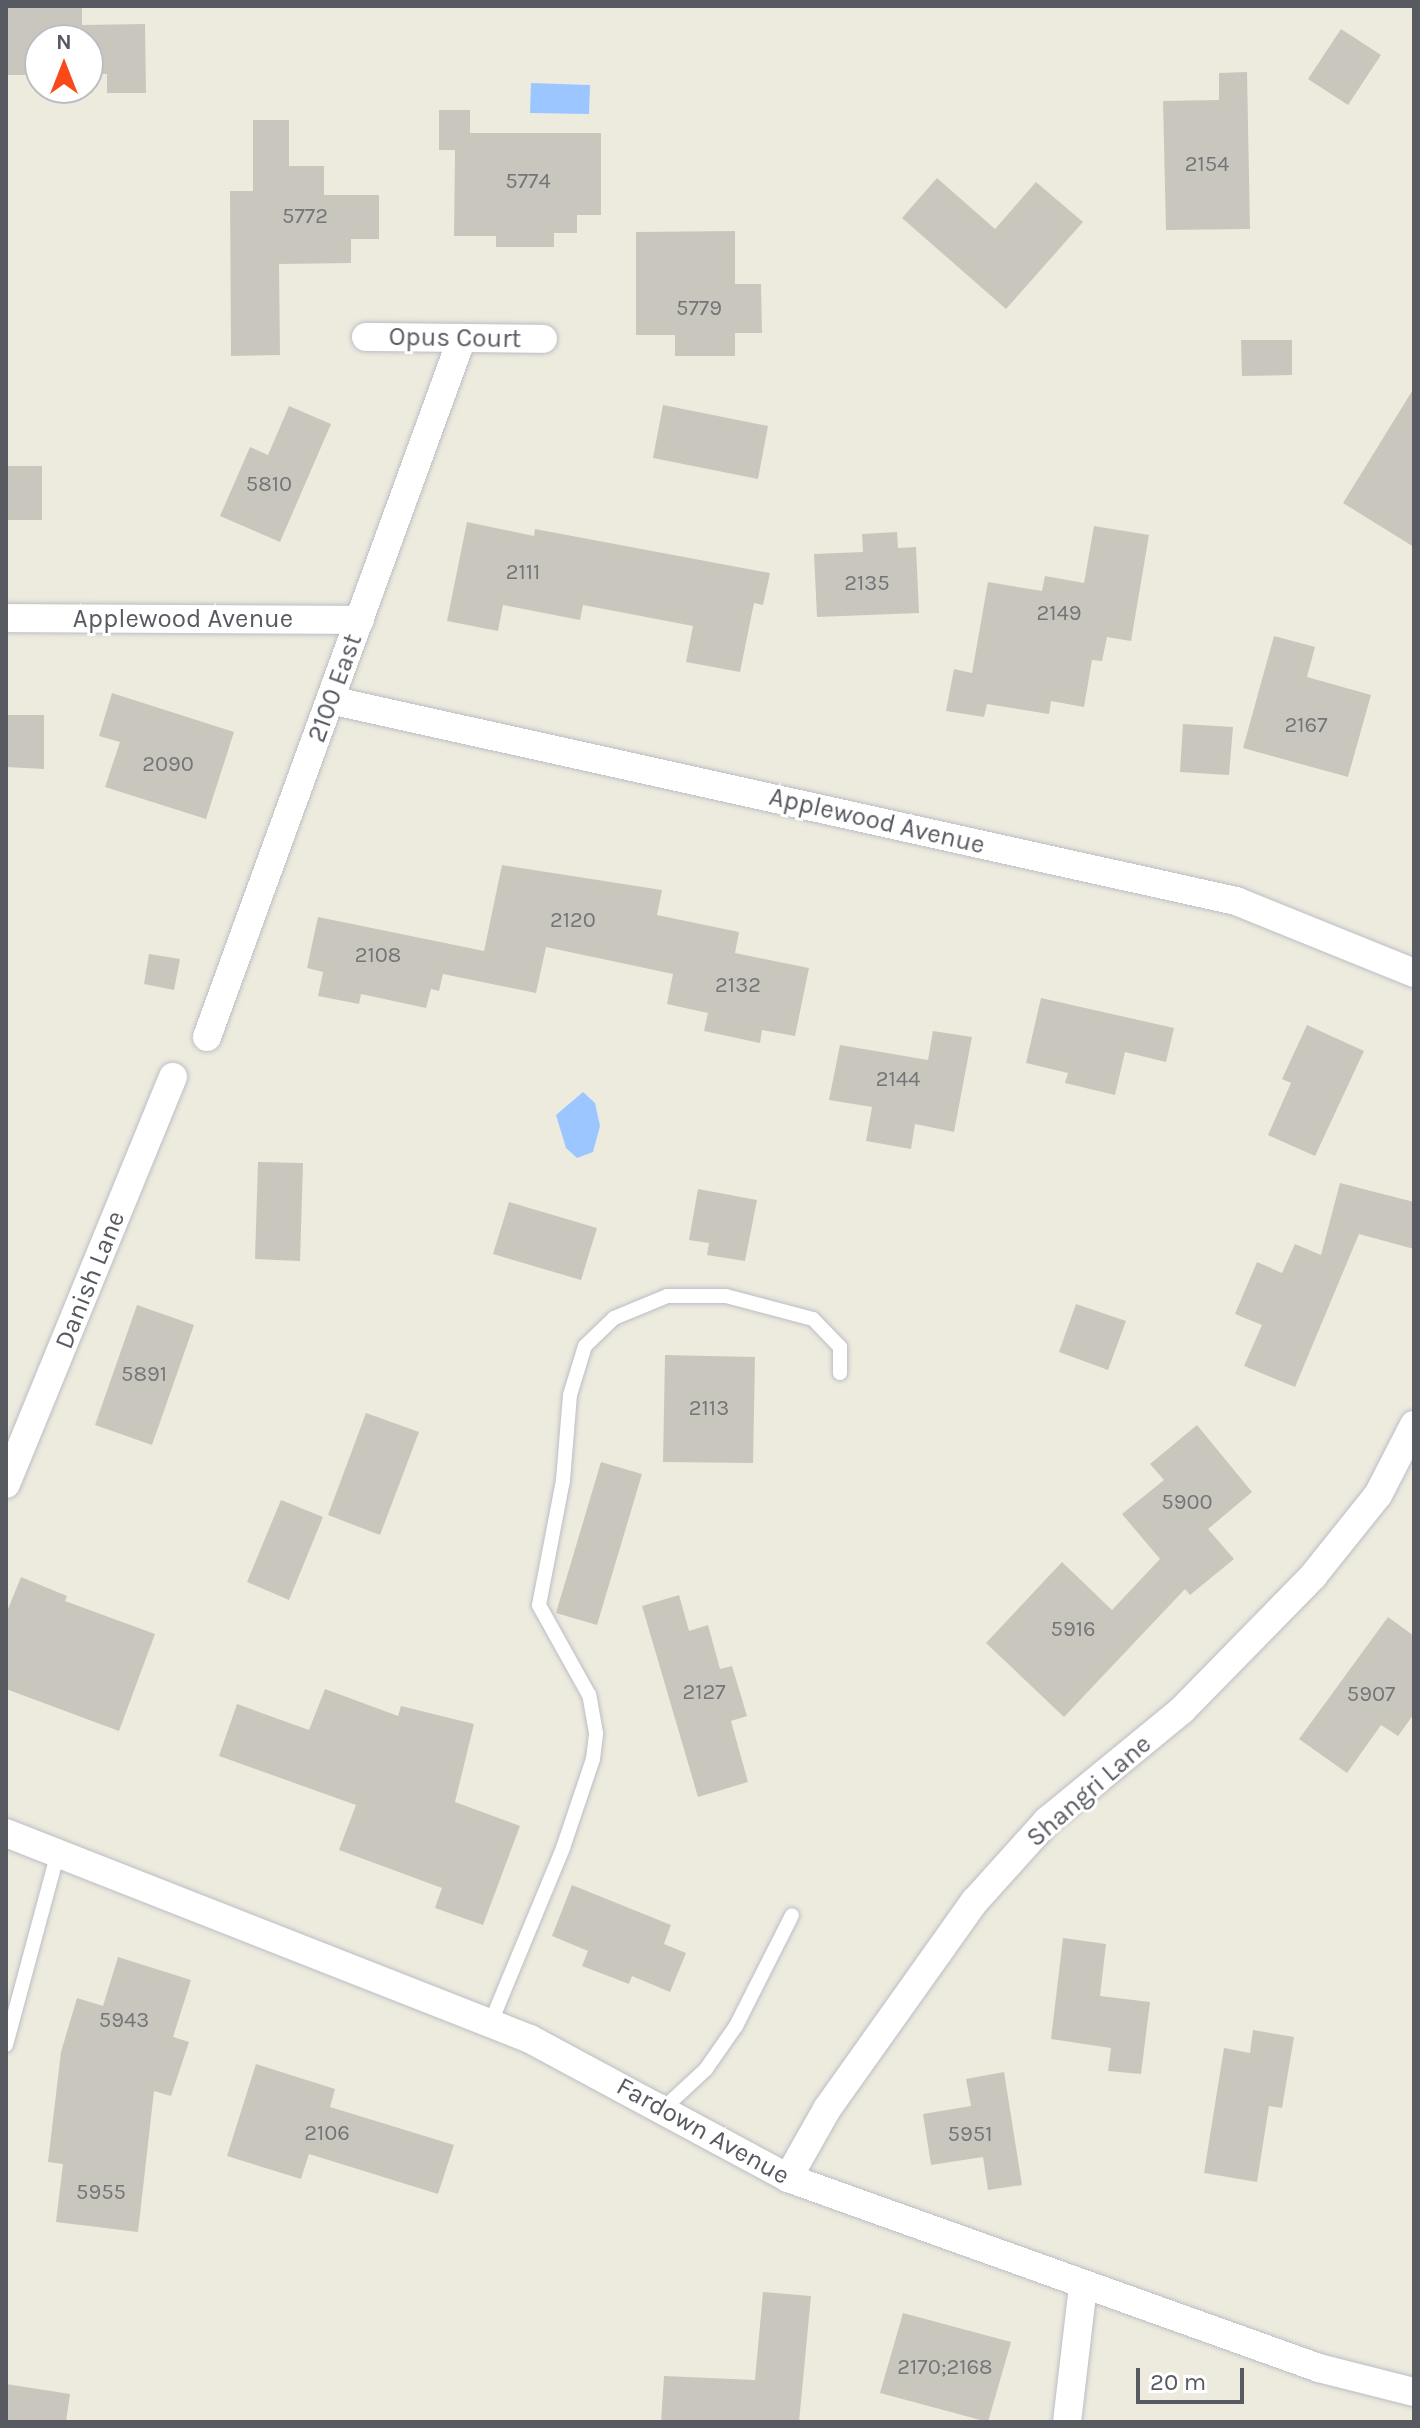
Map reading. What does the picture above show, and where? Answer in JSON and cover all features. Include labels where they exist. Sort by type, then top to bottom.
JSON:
[{"type":"street","name":"Opus Court","points":[[366,337],[543,339]]},
{"type":"street","name":"2100 East","points":[[207,1037],[462,338]]},
{"type":"street","name":"Applewood Avenue","points":[[6,618],[360,620]]},
{"type":"street","name":"Applewood Avenue","points":[[330,700],[1236,901],[1414,973]]},
{"type":"street","name":"Danish Lane","points":[[6,1484],[173,1077]]},
{"type":"street","name":"Shangri Lane","points":[[788,2178],[827,2109],[975,1901],[1047,1821],[1182,1710],[1313,1576],[1378,1495],[1414,1425]]},
{"type":"street","name":"Fardown Avenue","points":[[6,1833],[491,2022],[663,2109],[788,2178],[1319,2368],[1414,2392]]},
{"type":"street","points":[[1067,2422],[1083,2286]]},
{"type":"lane","points":[[491,2022],[563,1848],[593,1759],[596,1733],[589,1695],[539,1605],[563,1480],[570,1395],[585,1346],[614,1318],[667,1296],[726,1296],[813,1319],[840,1347],[840,1373]]},
{"type":"lane","points":[[6,2045],[58,1852]]},
{"type":"lane","points":[[663,2109],[706,2069],[736,2026],[792,1915]]},
{"type":"water","points":[[531,83],[590,85],[589,114],[530,113]]},
{"type":"water","points":[[583,1092],[595,1103],[600,1126],[593,1152],[577,1158],[566,1148],[556,1115]]},
{"type":"building","points":[[6,6],[82,6],[82,24],[24,24],[24,75],[6,75]]},
{"type":"building","points":[[145,24],[146,93],[107,93],[107,74],[104,74],[104,25]]},
{"type":"building","points":[[1341,29],[1381,55],[1348,105],[1308,79]]},
{"type":"building","points":[[1247,72],[1250,229],[1166,230],[1163,101],[1219,100],[1219,73]]},
{"type":"building","points":[[439,110],[470,110],[470,133],[601,133],[601,215],[577,215],[577,233],[554,233],[554,247],[496,247],[496,236],[454,236],[455,150],[439,150]]},
{"type":"building","points":[[253,120],[289,120],[289,166],[324,166],[324,195],[379,195],[379,239],[351,239],[351,263],[279,264],[280,355],[231,356],[230,191],[253,191]]},
{"type":"building","points":[[937,178],[995,229],[1036,182],[1083,222],[1006,309],[902,218]]},
{"type":"building","points":[[735,231],[735,284],[761,284],[762,333],[735,333],[735,356],[675,356],[675,335],[636,335],[636,232]]},
{"type":"building","points":[[1241,340],[1292,340],[1292,375],[1242,376]]},
{"type":"building","points":[[1414,388],[1414,547],[1343,503]]},
{"type":"building","points":[[663,405],[768,426],[758,479],[653,458]]},
{"type":"building","points":[[289,406],[331,424],[280,542],[220,516],[250,447],[268,455]]},
{"type":"building","points":[[6,466],[42,466],[42,520],[6,520]]},
{"type":"building","points":[[467,522],[534,536],[535,529],[770,573],[763,605],[754,603],[740,672],[686,662],[693,626],[583,605],[580,620],[503,605],[498,631],[447,621]]},
{"type":"building","points":[[1094,526],[1149,535],[1131,641],[1107,637],[1102,661],[1092,660],[1084,707],[1051,701],[1049,714],[987,704],[984,717],[946,711],[954,669],[972,673],[988,582],[1042,591],[1045,576],[1084,583]]},
{"type":"building","points":[[897,532],[898,548],[916,547],[919,613],[817,617],[814,554],[863,552],[862,534]]},
{"type":"building","points":[[1274,636],[1315,647],[1307,677],[1371,695],[1348,777],[1243,748]]},
{"type":"building","points":[[112,693],[234,732],[206,819],[105,787],[120,742],[99,736]]},
{"type":"building","points":[[6,715],[44,715],[44,769],[6,767]]},
{"type":"building","points":[[1183,724],[1233,727],[1229,775],[1180,772]]},
{"type":"building","points":[[502,865],[662,890],[657,915],[739,932],[735,953],[809,968],[795,1036],[762,1030],[760,1043],[704,1031],[708,1013],[667,1004],[673,974],[546,947],[536,993],[443,974],[439,991],[431,989],[426,1008],[361,994],[359,1004],[318,996],[323,972],[307,968],[318,917],[484,951]]},
{"type":"building","points":[[149,954],[180,959],[174,990],[144,984]]},
{"type":"building","points":[[1041,998],[1174,1028],[1166,1062],[1125,1052],[1115,1095],[1065,1083],[1068,1073],[1026,1063]]},
{"type":"building","points":[[1307,1025],[1364,1051],[1315,1156],[1268,1135],[1291,1083],[1282,1079]]},
{"type":"building","points":[[933,1031],[972,1037],[954,1132],[915,1124],[911,1149],[866,1141],[872,1107],[829,1100],[840,1045],[928,1060]]},
{"type":"building","points":[[258,1162],[303,1163],[300,1261],[255,1259]]},
{"type":"building","points":[[1340,1183],[1414,1202],[1414,1249],[1359,1234],[1295,1387],[1244,1366],[1262,1325],[1235,1314],[1257,1262],[1282,1273],[1295,1244],[1321,1255]]},
{"type":"building","points":[[698,1189],[757,1200],[745,1261],[707,1255],[709,1243],[689,1240]]},
{"type":"building","points":[[509,1202],[597,1228],[581,1280],[493,1254]]},
{"type":"building","points":[[1076,1304],[1126,1321],[1108,1370],[1059,1352]]},
{"type":"building","points":[[137,1305],[194,1325],[152,1445],[95,1425]]},
{"type":"building","points":[[665,1355],[755,1357],[753,1463],[663,1462]]},
{"type":"building","points":[[366,1413],[419,1432],[380,1535],[328,1515]]},
{"type":"building","points":[[1197,1425],[1252,1492],[1208,1529],[1234,1559],[1190,1595],[1185,1589],[1064,1717],[986,1643],[1062,1562],[1112,1610],[1160,1559],[1122,1514],[1164,1480],[1150,1464]]},
{"type":"building","points":[[601,1462],[642,1474],[597,1625],[556,1613]]},
{"type":"building","points":[[281,1500],[323,1517],[289,1600],[247,1582]]},
{"type":"building","points":[[21,1577],[67,1596],[65,1601],[155,1634],[119,1731],[6,1689],[6,1614]]},
{"type":"building","points":[[679,1595],[689,1631],[708,1625],[720,1669],[732,1666],[747,1716],[731,1721],[748,1782],[698,1797],[642,1606]]},
{"type":"building","points":[[1388,1617],[1414,1636],[1414,1714],[1398,1736],[1381,1725],[1347,1773],[1299,1739]]},
{"type":"building","points":[[325,1689],[398,1716],[401,1706],[474,1724],[455,1802],[520,1826],[483,1925],[435,1908],[442,1888],[339,1850],[356,1805],[219,1756],[237,1704],[309,1730]]},
{"type":"building","points":[[572,1885],[671,1925],[664,1944],[686,1953],[670,1992],[632,1976],[629,1984],[582,1966],[588,1951],[552,1936]]},
{"type":"building","points":[[1063,1938],[1106,1944],[1100,1996],[1150,2002],[1141,2074],[1108,2071],[1111,2048],[1051,2039]]},
{"type":"building","points":[[118,1957],[191,1980],[173,2037],[189,2042],[171,2096],[154,2091],[138,2232],[56,2222],[63,2164],[48,2162],[61,2052],[77,1998],[103,2006]]},
{"type":"building","points":[[1253,2030],[1294,2037],[1282,2108],[1269,2106],[1257,2182],[1204,2173],[1224,2048],[1250,2053]]},
{"type":"building","points":[[256,2064],[335,2089],[330,2107],[454,2145],[438,2194],[309,2154],[301,2179],[227,2156]]},
{"type":"building","points":[[1004,2072],[1022,2185],[988,2190],[983,2157],[931,2165],[923,2114],[971,2106],[966,2079]]},
{"type":"building","points":[[763,2292],[811,2296],[799,2422],[661,2422],[664,2376],[755,2380]]},
{"type":"building","points":[[903,2313],[1011,2342],[988,2422],[880,2393]]},
{"type":"building","points":[[6,2384],[70,2394],[66,2422],[6,2422]]}]
